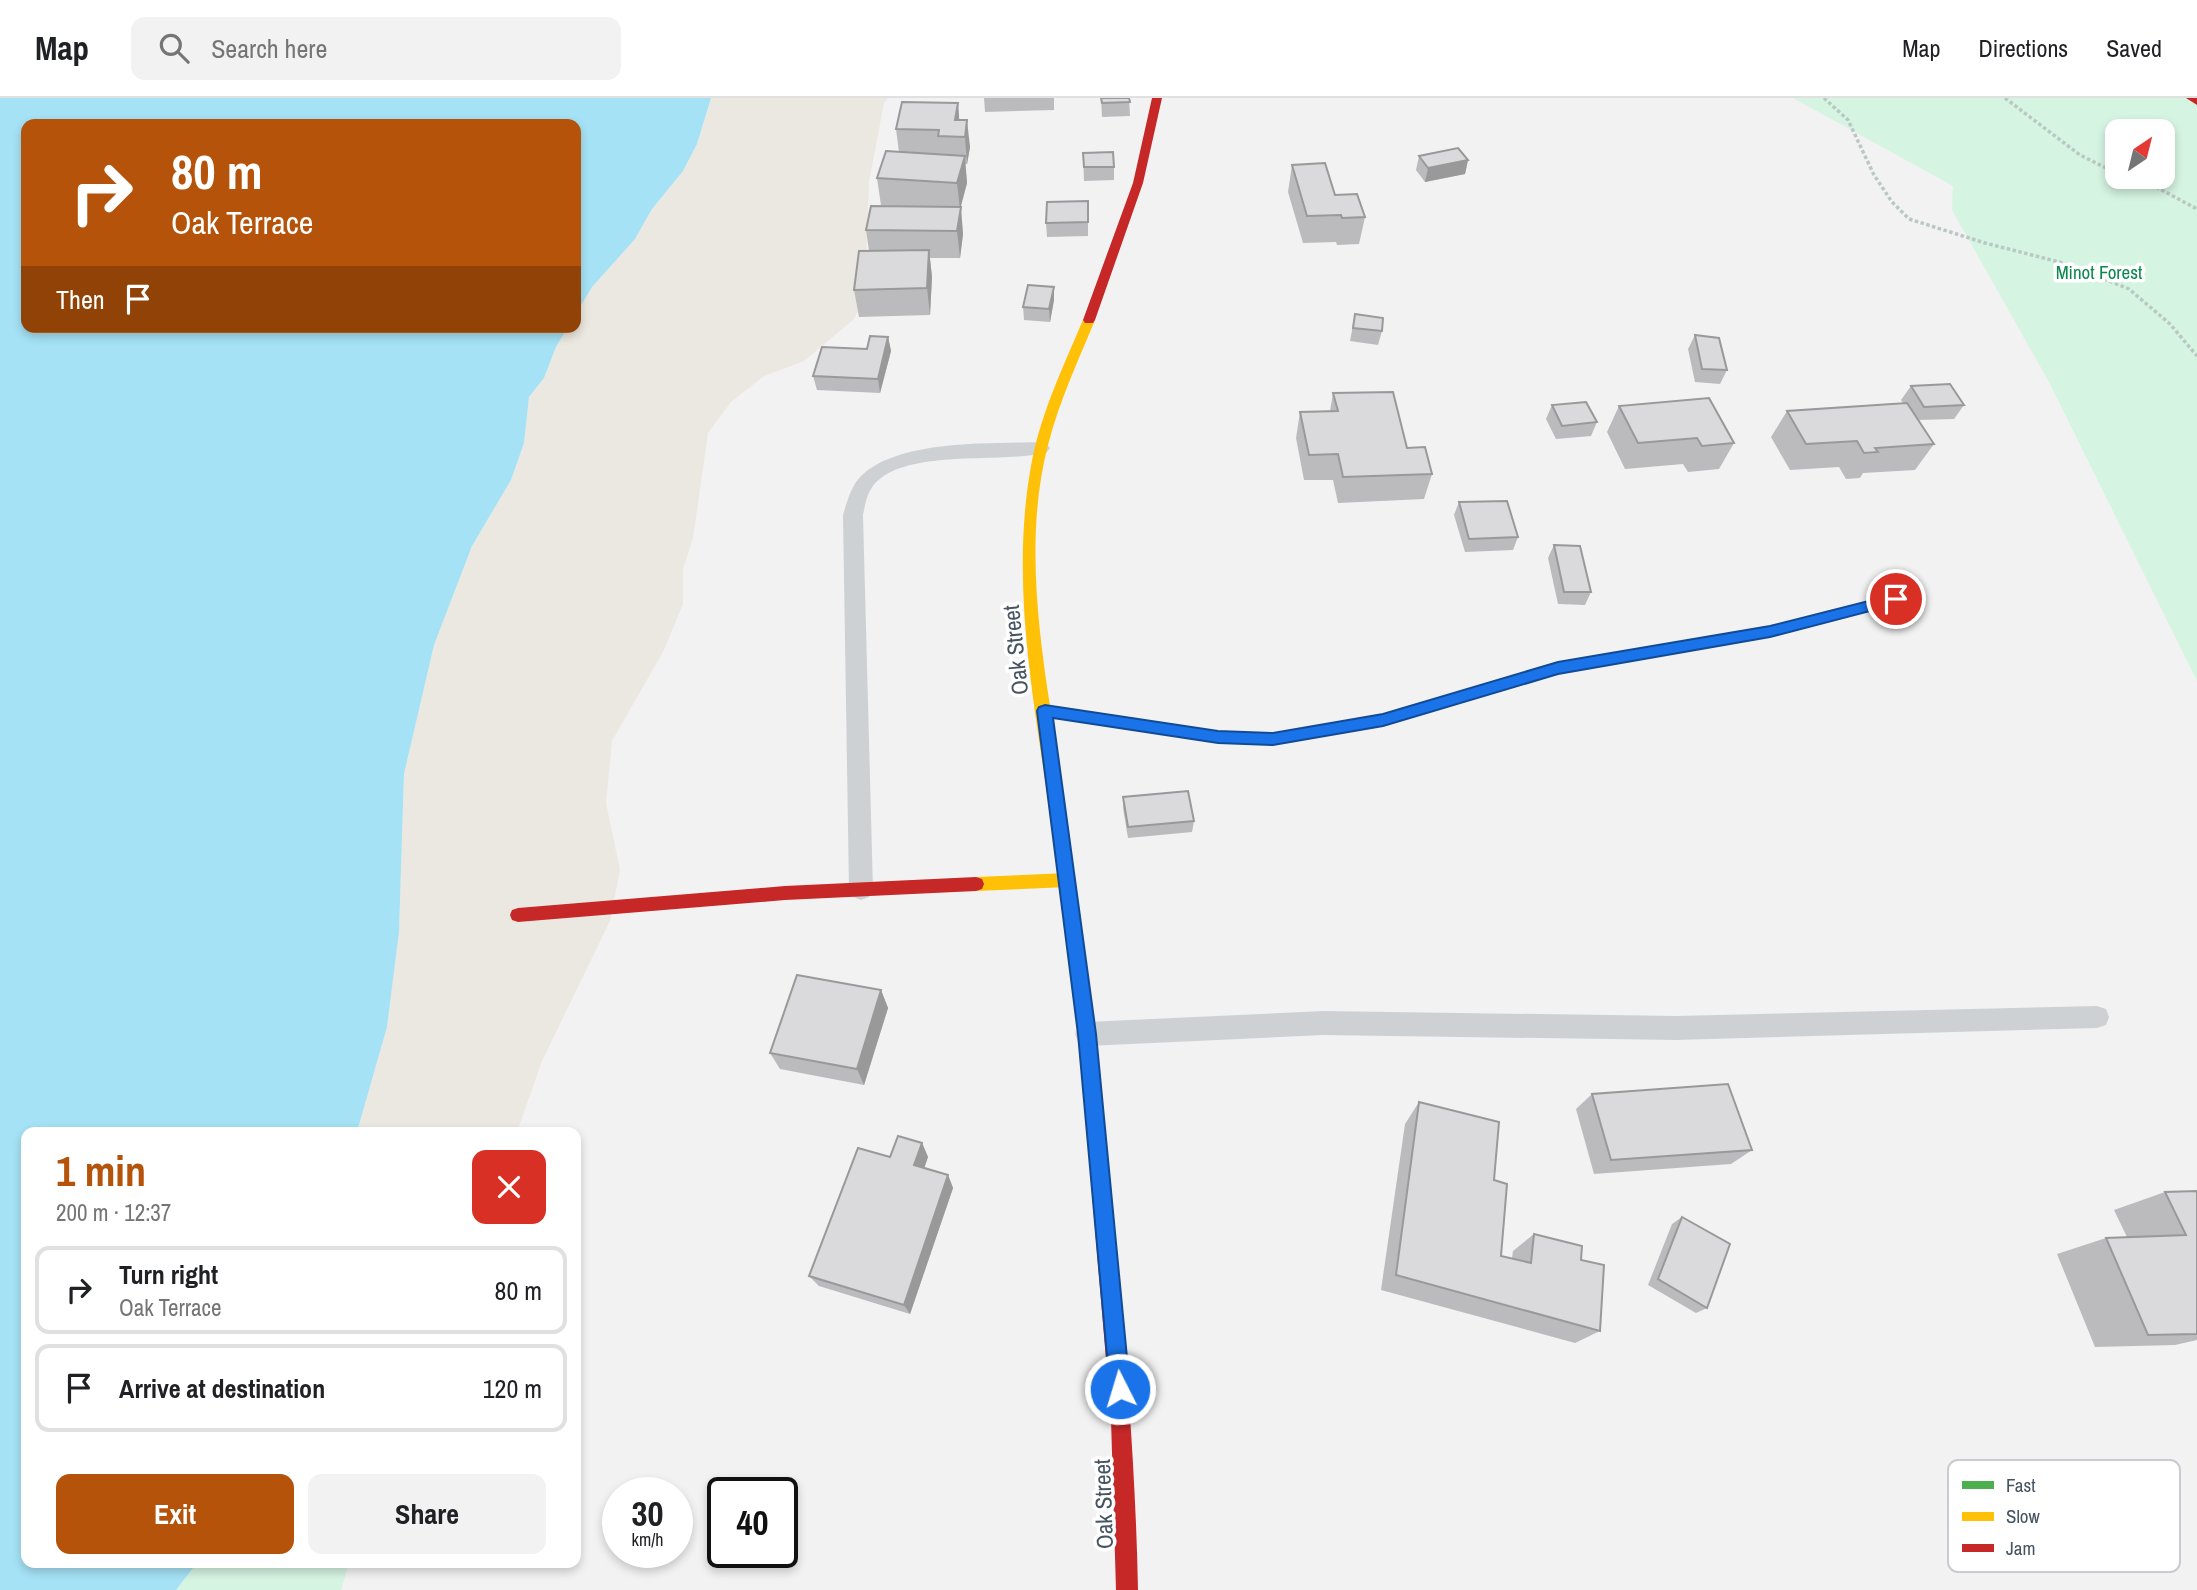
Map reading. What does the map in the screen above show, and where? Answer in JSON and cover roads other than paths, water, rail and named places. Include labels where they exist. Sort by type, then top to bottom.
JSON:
[{"type":"street","name":"Oak Street","points":[[1127,1590],[1127,1513],[1120,1389],[1087,1034],[1030,581],[1032,501],[1041,448],[1128,218],[1147,153],[1157,98]]},
{"type":"street","points":[[2191,98],[2197,102]]},
{"type":"street","points":[[1045,711],[1218,737],[1282,738],[1383,720],[1558,668],[1770,631],[1896,599]]},
{"type":"street","points":[[518,915],[785,893],[1068,880]]},
{"type":"lane","points":[[861,890],[853,515],[859,494],[868,479],[908,458],[1041,448]]},
{"type":"lane","points":[[1087,1034],[1323,1023],[1676,1028],[2096,1017]]},
{"type":"water","points":[[0,98],[711,98],[697,144],[683,171],[652,209],[635,239],[592,287],[581,306],[581,119],[21,119],[21,333],[564,333],[544,378],[529,397],[524,443],[511,480],[472,546],[434,645],[404,774],[399,932],[387,1027],[358,1127],[21,1127],[21,1568],[193,1568],[176,1590],[0,1590]]},
{"type":"park label","name":"Minot Forest","points":[[2099,272]]}]
